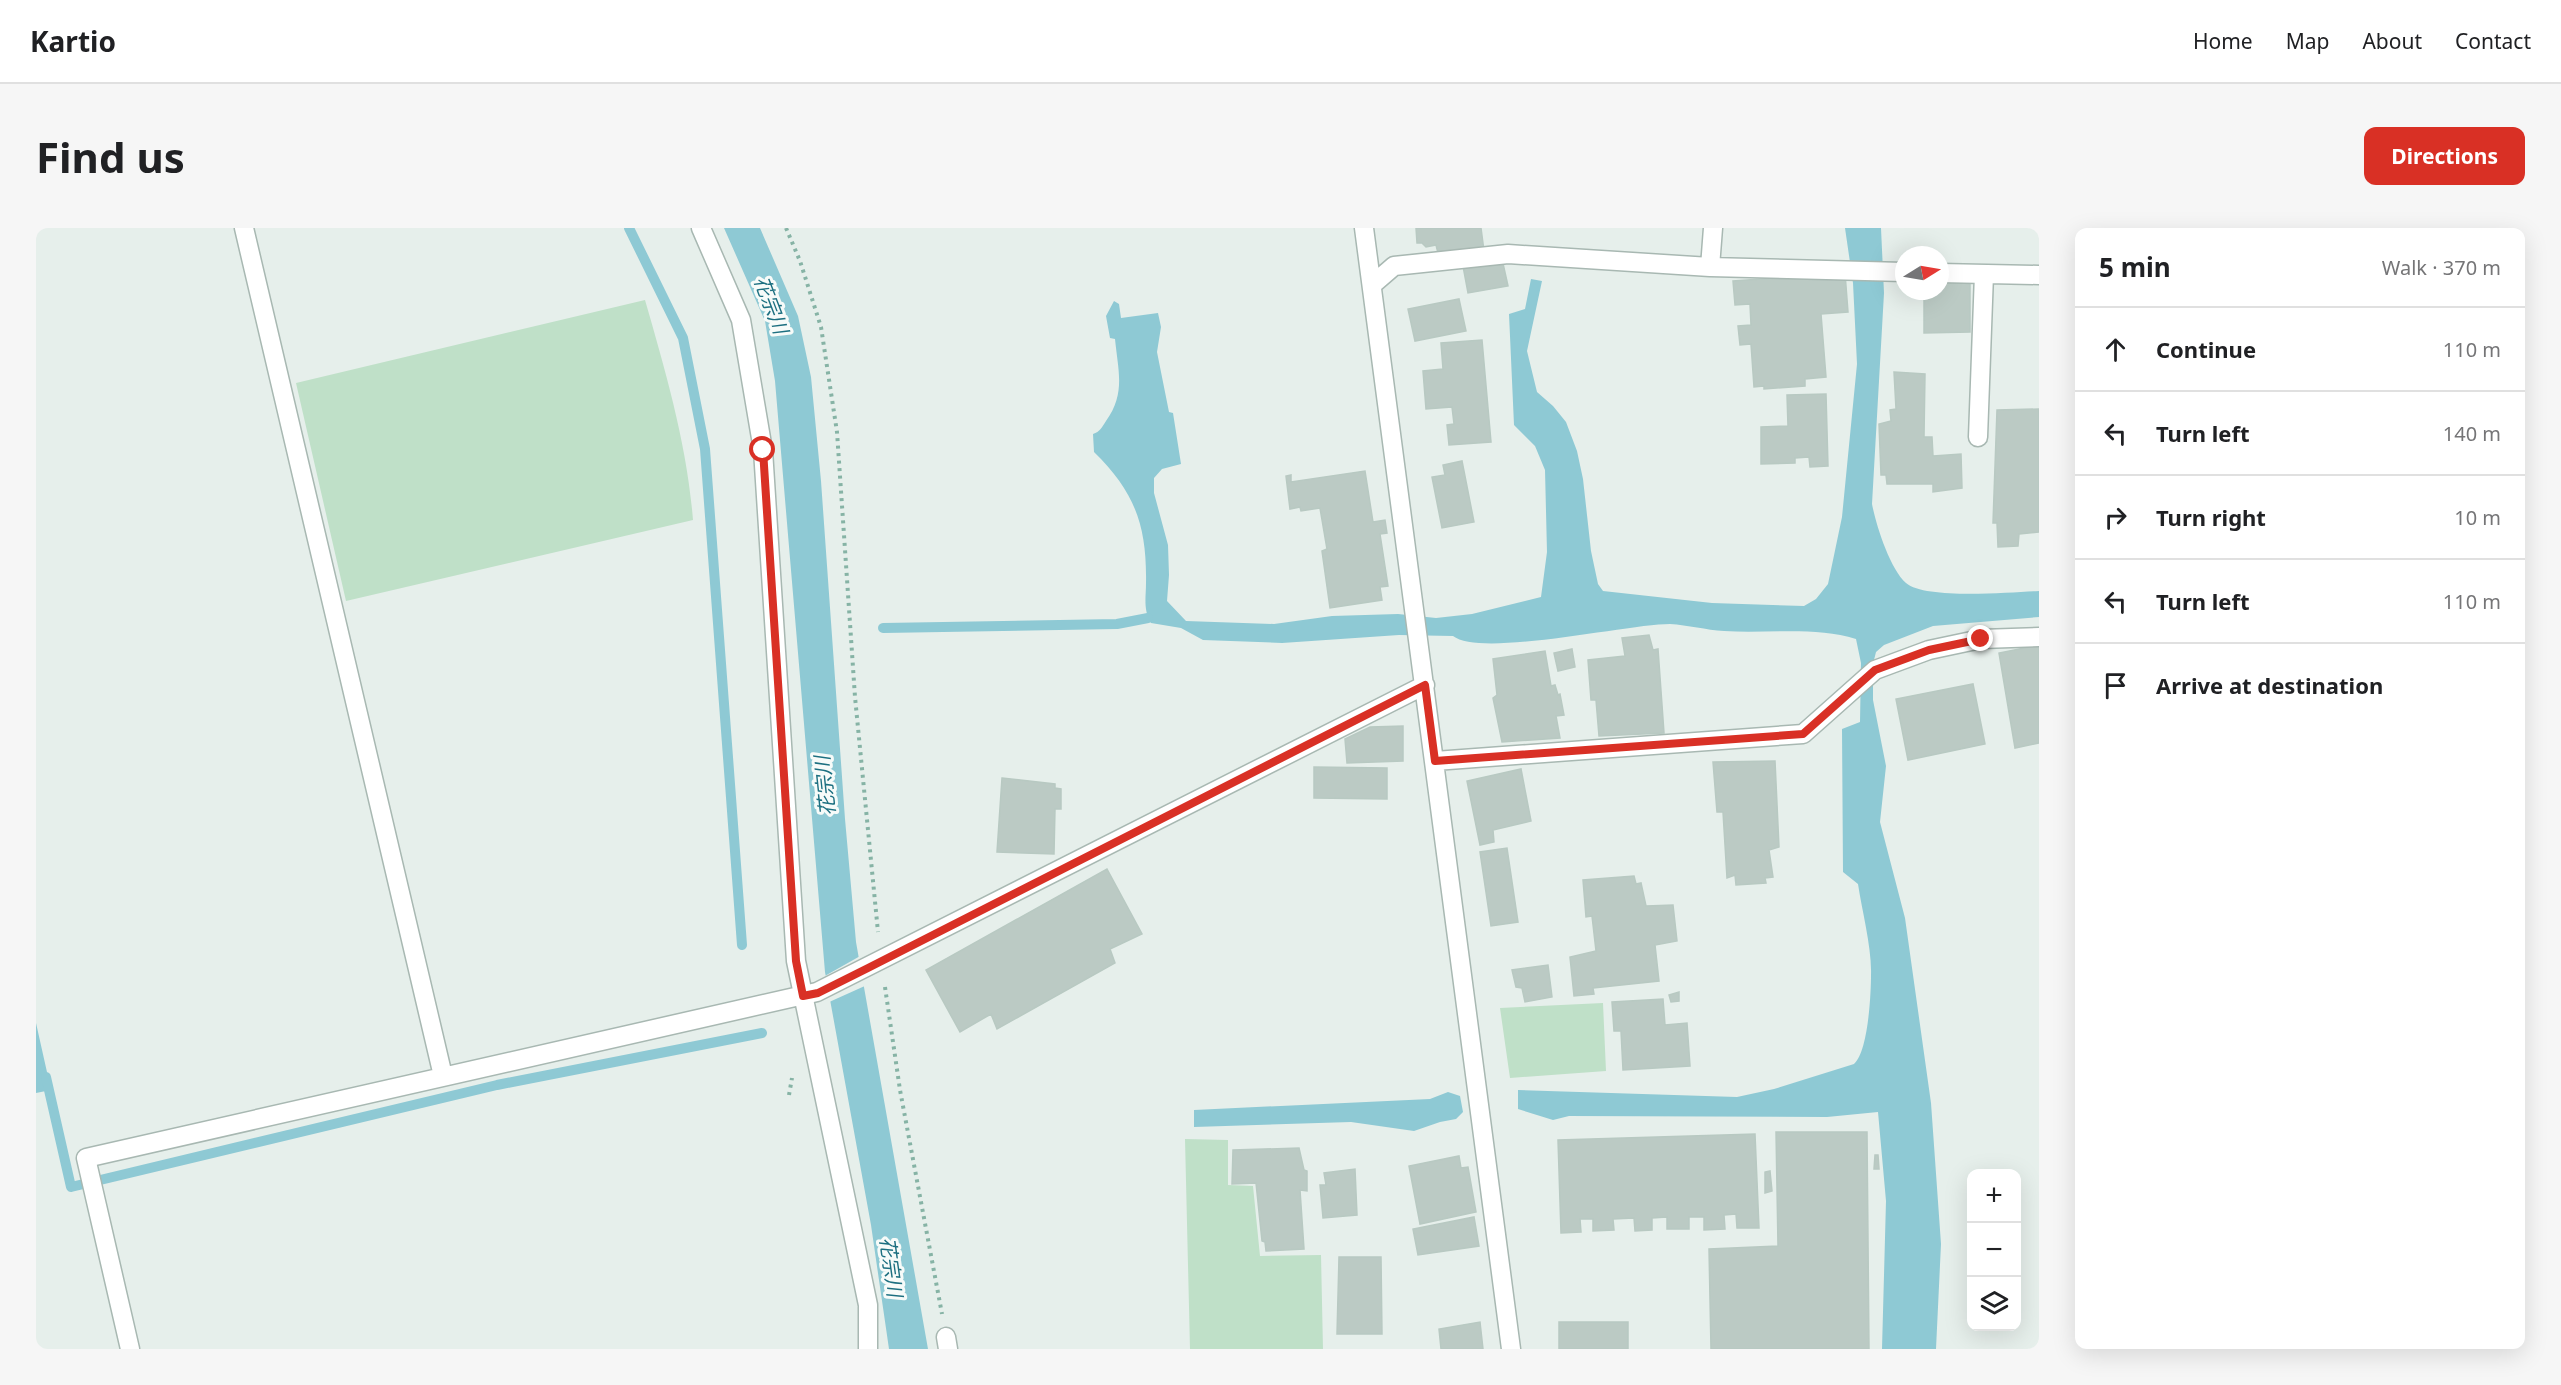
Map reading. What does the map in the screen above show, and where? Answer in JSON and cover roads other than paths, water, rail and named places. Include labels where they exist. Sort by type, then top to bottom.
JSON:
[{"type":"street","points":[[244,228],[443,1076]]},
{"type":"street","points":[[701,228],[741,320],[763,450],[796,961],[810,994],[868,1305],[868,1349]]},
{"type":"street","points":[[1364,228],[1511,1349]]},
{"type":"street","points":[[1710,267],[1713,228]]},
{"type":"street","points":[[1372,285],[1394,266],[1508,254],[1710,267],[1895,272]]},
{"type":"street","points":[[1949,273],[2039,275]]},
{"type":"street","points":[[1977,437],[1984,274]]},
{"type":"street","points":[[1435,761],[1803,734],[1875,670],[1929,650],[1981,639],[2039,637]]},
{"type":"street","points":[[130,1349],[86,1158],[810,994],[875,965],[1425,685]]},
{"type":"water","name":"花宗川","points":[[724,228],[760,228],[798,316],[811,377],[856,942],[928,1349],[889,1349],[871,1225],[825,972],[775,381],[765,321]]},
{"type":"water","points":[[1845,228],[1881,228],[1884,293],[1872,504],[1880,535],[1894,568],[1906,583],[1931,592],[1970,594],[2039,591],[2039,617],[1933,626],[1884,645],[1876,652],[1873,664],[1873,700],[1886,766],[1880,822],[1905,918],[1931,1103],[1941,1244],[1936,1349],[1882,1349],[1886,1201],[1878,1112],[1827,1117],[1569,1116],[1553,1120],[1518,1109],[1518,1090],[1737,1097],[1774,1089],[1854,1064],[1859,1058],[1868,1023],[1871,964],[1858,884],[1843,872],[1842,729],[1860,722],[1861,663],[1856,639],[1824,633],[1740,632],[1670,624],[1523,642],[1469,642],[1453,636],[1399,635],[1282,643],[1203,640],[1181,628],[1151,623],[1148,618],[1144,544],[1136,511],[1120,481],[1094,452],[1093,434],[1101,429],[1112,411],[1118,391],[1119,371],[1115,339],[1110,338],[1106,316],[1114,301],[1119,304],[1121,318],[1158,313],[1161,327],[1157,352],[1169,412],[1173,413],[1181,464],[1162,469],[1154,478],[1154,493],[1168,545],[1167,601],[1186,621],[1274,624],[1332,616],[1398,614],[1436,618],[1472,614],[1541,597],[1547,552],[1545,470],[1535,446],[1514,425],[1509,314],[1525,309],[1531,279],[1542,281],[1527,351],[1537,392],[1566,422],[1577,451],[1583,479],[1591,551],[1598,584],[1603,591],[1712,603],[1804,606],[1816,599],[1828,584],[1842,517],[1857,364],[1853,283]]},
{"type":"water","points":[[36,1023],[51,1090],[36,1093]]},
{"type":"water","points":[[1448,1092],[1460,1096],[1463,1112],[1456,1119],[1414,1131],[1351,1122],[1194,1127],[1194,1110],[1430,1099]]},
{"type":"waterway","points":[[629,228],[683,338],[705,449],[742,945]]},
{"type":"waterway","points":[[883,628],[1117,624],[1148,618]]},
{"type":"waterway","points":[[46,1077],[71,1187],[497,1085],[762,1033]]}]
